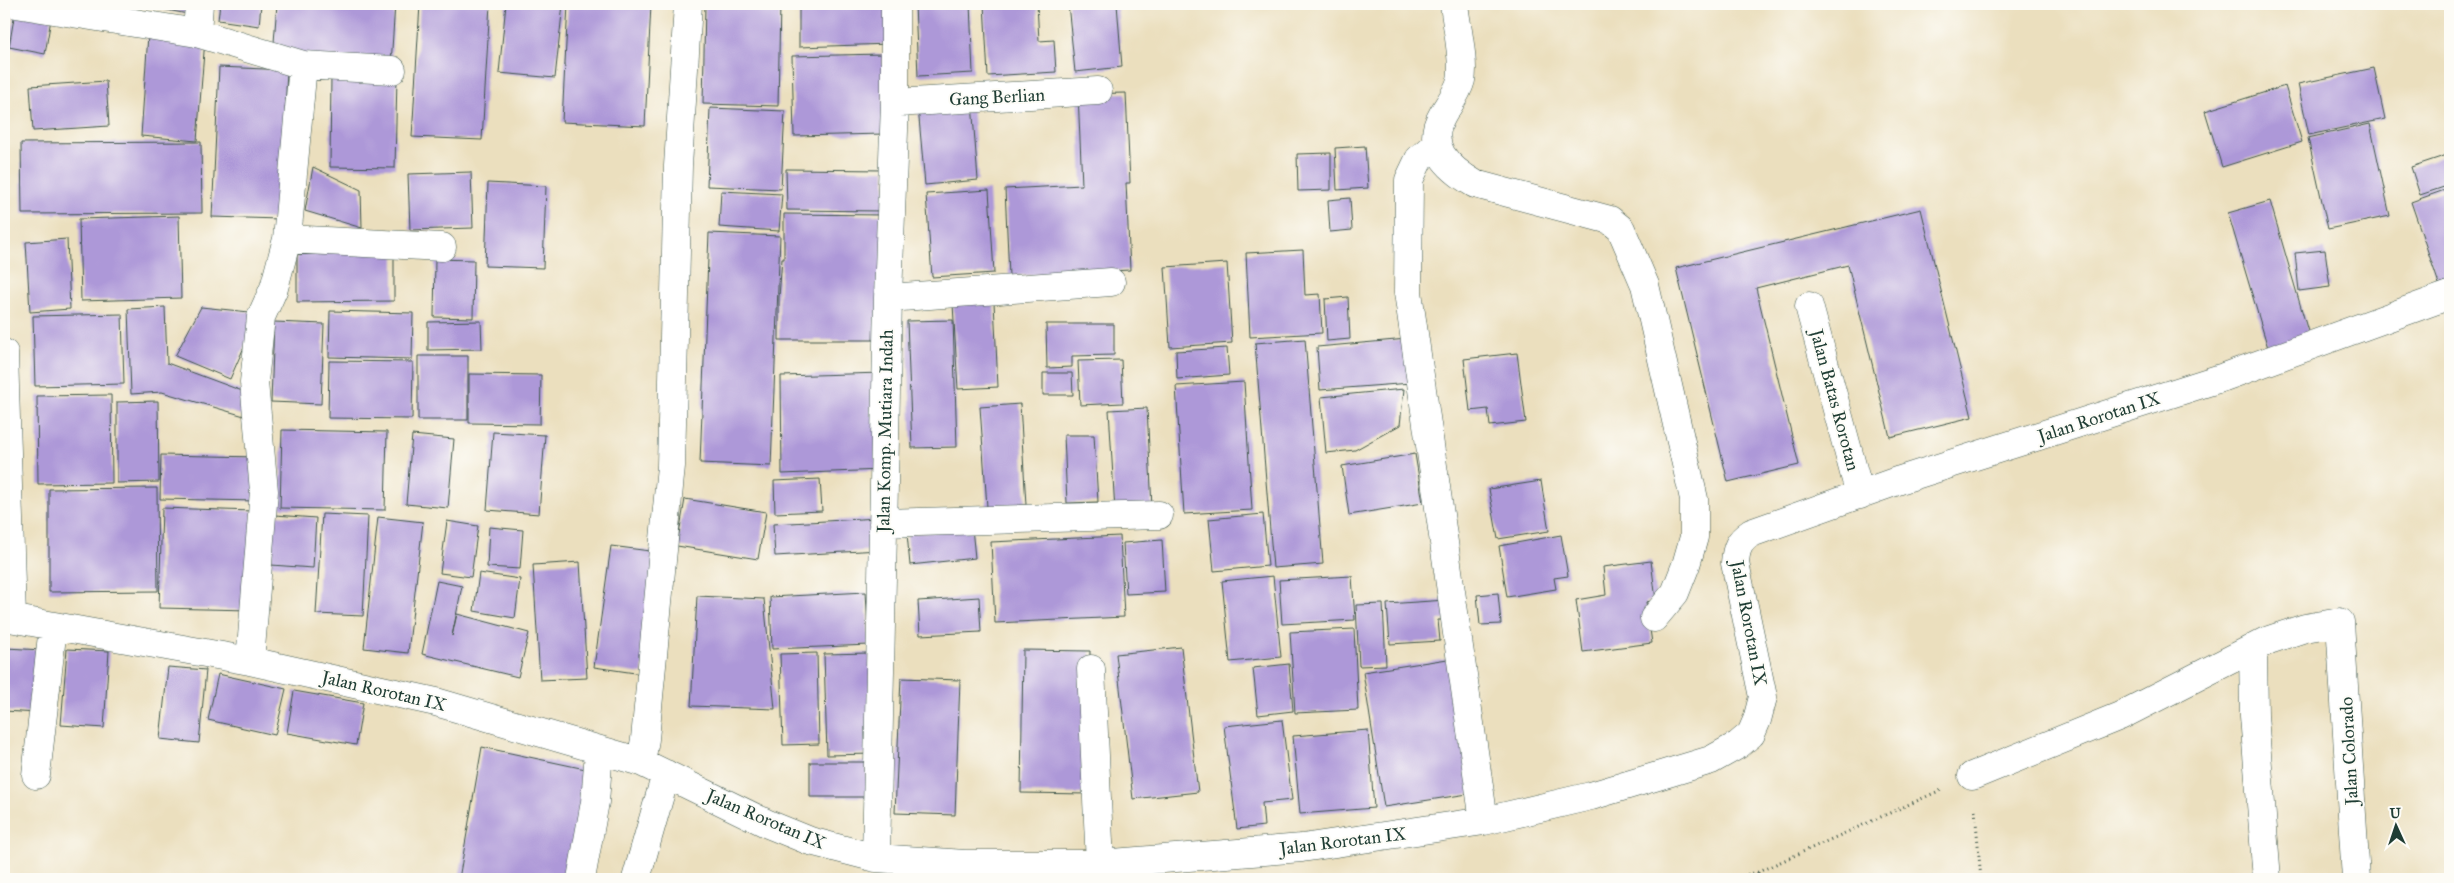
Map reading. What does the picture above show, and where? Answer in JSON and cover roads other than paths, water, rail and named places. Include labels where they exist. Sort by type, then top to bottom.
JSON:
[{"type":"street","points":[[16,4],[197,33],[303,66],[392,70]]},
{"type":"street","points":[[197,33],[199,4]]},
{"type":"street","points":[[641,762],[646,729],[670,466],[678,166],[688,4]]},
{"type":"street","name":"Jalan Komp. Mutiara Indah","points":[[876,858],[896,4]]},
{"type":"street","points":[[1454,4],[1461,80],[1436,127],[1436,144],[1453,168],[1475,184],[1610,220],[1621,229],[1645,285],[1694,499],[1694,537],[1686,565],[1675,593],[1654,618]]},
{"type":"street","points":[[250,661],[264,491],[254,382],[261,317],[274,288],[287,239],[303,66]]},
{"type":"street","name":"Gang Berlian","points":[[895,102],[1098,91]]},
{"type":"street","points":[[1436,144],[1419,159],[1409,180],[1408,292],[1484,821]]},
{"type":"street","points":[[287,239],[442,247]]},
{"type":"street","points":[[888,298],[1111,282]]},
{"type":"street","name":"Jalan Rorotan IX","points":[[8,617],[53,627],[250,661],[436,702],[641,762],[768,824],[810,841],[876,858],[965,864],[1100,864],[1302,848],[1484,821],[1591,796],[1712,760],[1738,745],[1751,734],[1758,720],[1763,697],[1735,563],[1740,540],[1751,533],[1860,495],[2224,377],[2450,295]]},
{"type":"street","name":"Jalan Batas Rorotan","points":[[1810,306],[1860,495]]},
{"type":"street","points":[[4,353],[8,617]]},
{"type":"street","points":[[884,523],[1159,515]]},
{"type":"street","name":"Jalan Colorado","points":[[2253,648],[2288,633],[2340,622],[2356,879]]},
{"type":"street","points":[[36,775],[53,627]]},
{"type":"street","points":[[1972,776],[2120,716],[2253,648],[2254,716],[2267,879]]},
{"type":"street","points":[[1091,669],[1100,864]]},
{"type":"street","points":[[581,879],[595,802],[600,751]]},
{"type":"street","points":[[636,879],[666,774]]}]
